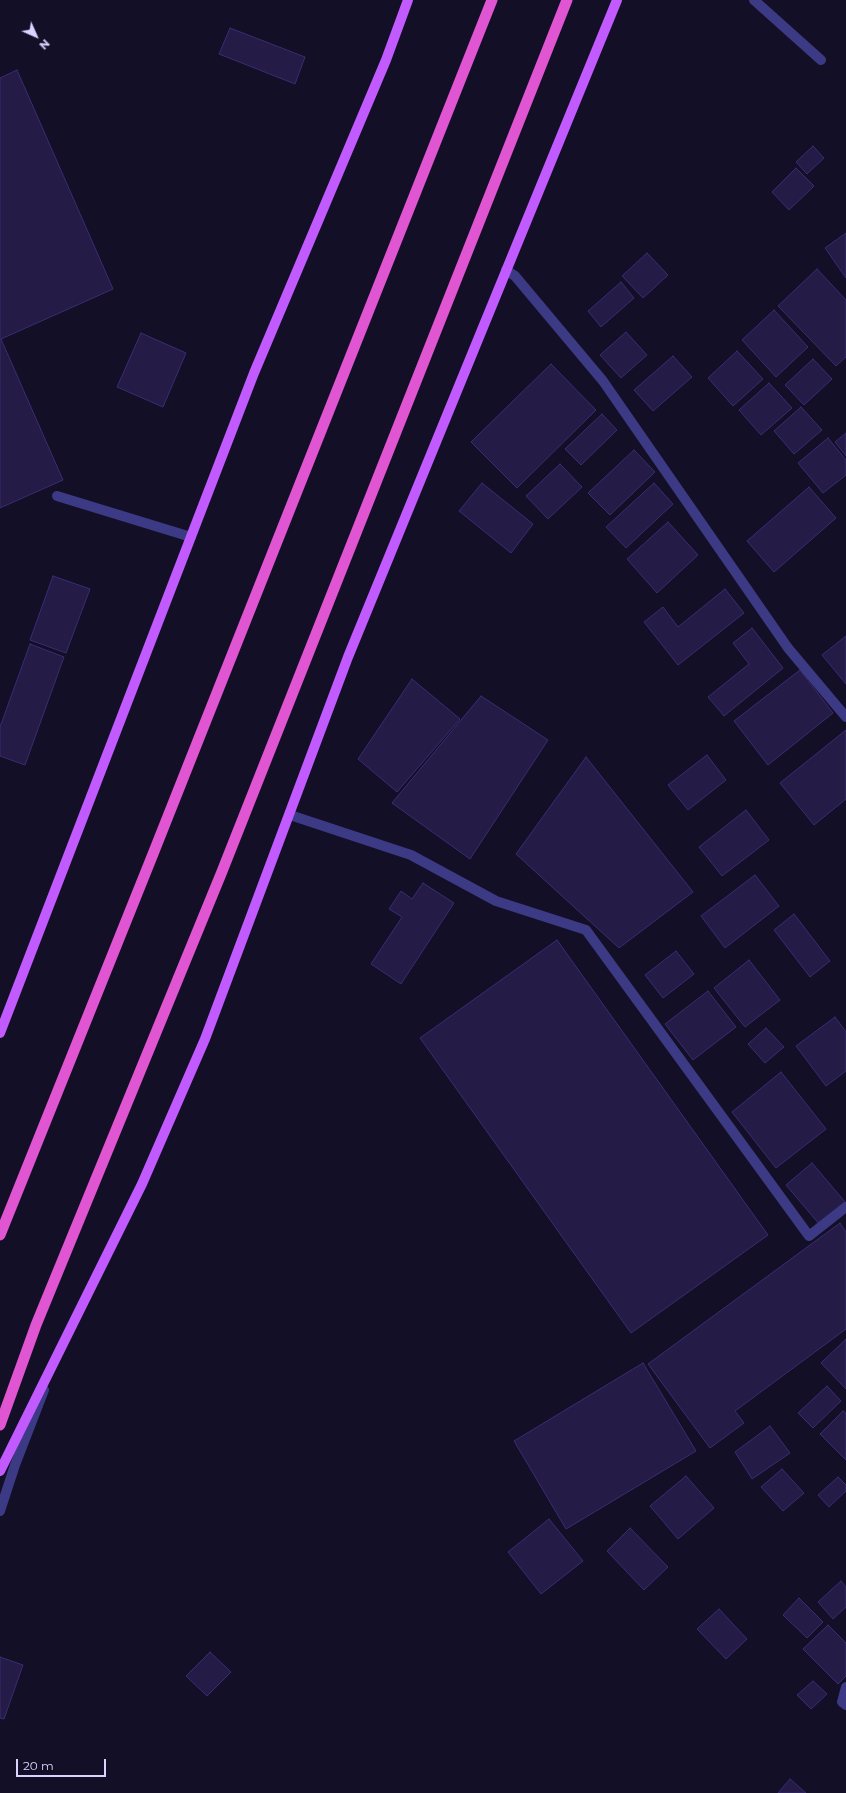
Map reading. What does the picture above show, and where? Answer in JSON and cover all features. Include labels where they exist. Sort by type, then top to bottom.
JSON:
[{"type":"highway","points":[[0,1235],[154,854],[492,0]]},
{"type":"highway","points":[[0,1425],[36,1324],[221,874],[567,0]]},
{"type":"main road","points":[[0,1033],[254,373],[386,60],[408,0]]},
{"type":"main road","points":[[0,1471],[142,1184],[198,1054],[290,815],[348,657],[616,0]]},
{"type":"street","points":[[754,0],[821,60]]},
{"type":"street","points":[[506,270],[515,276],[603,381],[788,648],[846,717]]},
{"type":"street","points":[[57,496],[191,537]]},
{"type":"street","points":[[290,815],[411,854],[496,901],[586,930],[809,1236],[846,1207]]},
{"type":"street","points":[[0,1512],[15,1465],[61,1348]]},
{"type":"street","points":[[846,1687],[842,1702],[846,1705]]},
{"type":"building","points":[[230,28],[305,57],[295,84],[219,54]]},
{"type":"building","points":[[17,70],[113,289],[1,339],[63,480],[0,508],[0,78]]},
{"type":"building","points":[[813,146],[824,158],[807,174],[796,162]]},
{"type":"building","points":[[796,168],[814,186],[789,210],[772,192]]},
{"type":"building","points":[[846,233],[846,278],[825,248]]},
{"type":"building","points":[[647,253],[668,275],[643,298],[622,276]]},
{"type":"building","points":[[817,269],[846,300],[846,357],[836,366],[778,306]]},
{"type":"building","points":[[621,282],[634,298],[601,327],[588,311]]},
{"type":"building","points":[[774,310],[808,347],[776,377],[742,340]]},
{"type":"building","points":[[626,332],[647,355],[621,378],[600,355]]},
{"type":"building","points":[[141,333],[186,353],[163,407],[117,387]]},
{"type":"building","points":[[737,351],[763,379],[733,406],[708,378]]},
{"type":"building","points":[[673,356],[692,377],[653,411],[634,390]]},
{"type":"building","points":[[813,359],[832,379],[804,405],[785,385]]},
{"type":"building","points":[[551,364],[596,410],[517,488],[471,442]]},
{"type":"building","points":[[769,383],[792,408],[761,435],[739,410]]},
{"type":"building","points":[[801,407],[822,430],[794,454],[774,431]]},
{"type":"building","points":[[602,414],[617,430],[581,465],[565,449]]},
{"type":"building","points":[[846,433],[846,456],[835,442]]},
{"type":"building","points":[[828,438],[846,460],[846,475],[823,493],[798,463]]},
{"type":"building","points":[[634,450],[655,472],[610,515],[588,493]]},
{"type":"building","points":[[560,464],[582,487],[548,519],[526,496]]},
{"type":"building","points":[[482,483],[533,524],[511,553],[459,511]]},
{"type":"building","points":[[654,483],[673,504],[626,548],[606,527]]},
{"type":"building","points":[[809,487],[836,518],[774,572],[747,541]]},
{"type":"building","points":[[668,522],[698,555],[657,593],[627,559]]},
{"type":"building","points":[[53,576],[90,589],[66,653],[30,640]]},
{"type":"building","points":[[725,589],[744,613],[678,665],[644,622],[663,607],[678,627]]},
{"type":"building","points":[[752,628],[783,668],[724,716],[708,697],[749,664],[733,643]]},
{"type":"building","points":[[846,636],[846,684],[822,655]]},
{"type":"building","points":[[30,644],[64,657],[25,765],[0,756],[0,727]]},
{"type":"building","points":[[800,670],[833,713],[768,765],[734,721]]},
{"type":"building","points":[[412,679],[460,719],[397,792],[358,759]]},
{"type":"building","points":[[481,696],[548,740],[470,859],[392,803]]},
{"type":"building","points":[[846,730],[846,799],[814,825],[780,783]]},
{"type":"building","points":[[707,755],[726,780],[688,810],[668,785]]},
{"type":"building","points":[[586,757],[693,892],[619,948],[516,854]]},
{"type":"building","points":[[746,810],[769,840],[722,876],[699,847]]},
{"type":"building","points":[[755,875],[779,906],[725,948],[701,916]]},
{"type":"building","points":[[423,883],[454,903],[401,984],[371,964],[402,917],[389,909],[401,891],[412,899]]},
{"type":"building","points":[[794,914],[830,961],[810,977],[774,930]]},
{"type":"building","points":[[557,940],[768,1235],[631,1333],[420,1038]]},
{"type":"building","points":[[676,951],[694,974],[663,998],[645,975]]},
{"type":"building","points":[[749,960],[780,1000],[745,1027],[714,988]]},
{"type":"building","points":[[708,991],[736,1027],[693,1060],[665,1024]]},
{"type":"building","points":[[835,1017],[846,1032],[846,1071],[826,1086],[796,1046]]},
{"type":"building","points":[[766,1028],[784,1047],[765,1063],[748,1044]]},
{"type":"building","points":[[781,1072],[826,1129],[776,1168],[732,1112]]},
{"type":"building","points":[[812,1163],[846,1203],[820,1225],[786,1185]]},
{"type":"building","points":[[840,1223],[846,1232],[846,1329],[735,1411],[744,1423],[710,1448],[648,1364]]},
{"type":"building","points":[[846,1339],[846,1389],[821,1363]]},
{"type":"building","points":[[643,1363],[696,1451],[566,1529],[514,1441]]},
{"type":"building","points":[[827,1386],[841,1401],[813,1428],[798,1413]]},
{"type":"building","points":[[843,1411],[846,1413],[846,1460],[820,1434]]},
{"type":"building","points":[[770,1426],[790,1453],[752,1479],[735,1452]]},
{"type":"building","points":[[782,1469],[804,1493],[783,1511],[761,1487]]},
{"type":"building","points":[[686,1476],[714,1508],[678,1539],[650,1506]]},
{"type":"building","points":[[838,1477],[846,1485],[846,1491],[829,1507],[818,1495]]},
{"type":"building","points":[[549,1519],[583,1561],[541,1594],[508,1552]]},
{"type":"building","points":[[630,1528],[668,1567],[644,1590],[607,1551]]},
{"type":"building","points":[[841,1581],[846,1587],[846,1607],[833,1619],[818,1602]]},
{"type":"building","points":[[799,1598],[823,1622],[807,1638],[783,1615]]},
{"type":"building","points":[[719,1609],[747,1639],[726,1659],[697,1629]]},
{"type":"building","points":[[828,1625],[846,1643],[846,1676],[838,1684],[803,1649]]},
{"type":"building","points":[[210,1652],[231,1672],[207,1696],[186,1676]]},
{"type":"building","points":[[0,1657],[23,1665],[4,1719],[0,1718]]},
{"type":"building","points":[[813,1681],[827,1694],[811,1709],[797,1695]]},
{"type":"building","points":[[790,1779],[806,1793],[778,1793]]}]
